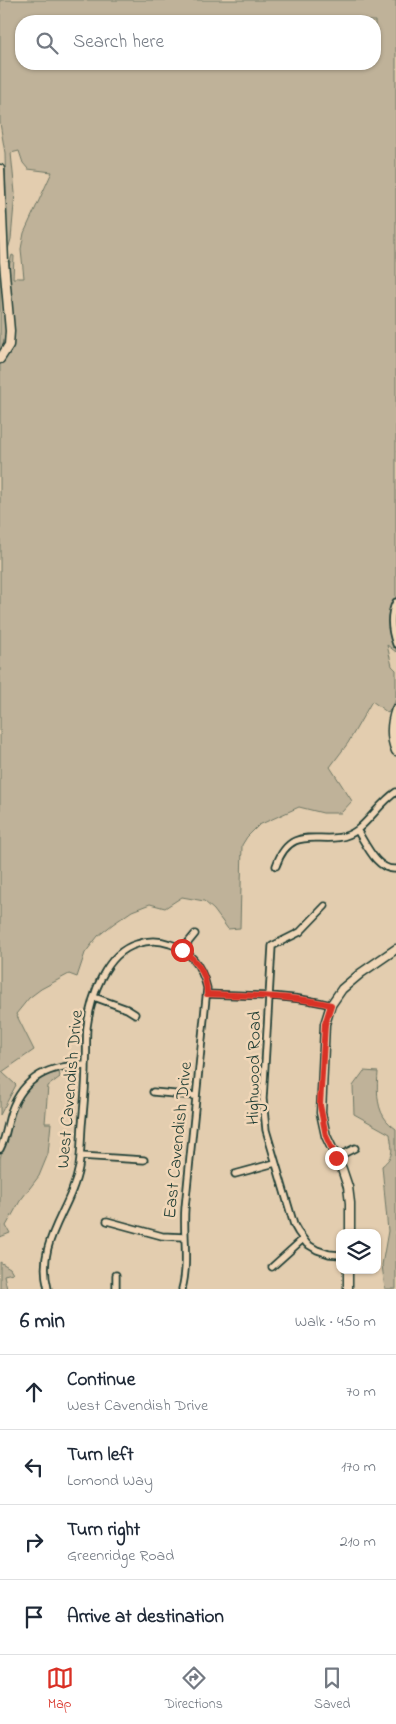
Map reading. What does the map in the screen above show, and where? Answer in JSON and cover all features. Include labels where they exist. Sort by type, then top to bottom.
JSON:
[{"type":"street","points":[[0,169],[4,262],[10,331],[9,346],[0,359]]},
{"type":"street","points":[[396,602],[391,618],[396,644]]},
{"type":"street","points":[[396,709],[392,721],[396,751]]},
{"type":"street","points":[[276,866],[279,856],[294,841],[309,837],[341,837],[357,830],[396,792]]},
{"type":"street","points":[[357,830],[381,866],[390,870],[396,869]]},
{"type":"street","name":"Highwood Road","points":[[325,906],[300,932],[272,946],[263,1099],[266,1130],[294,1225],[303,1239],[317,1250],[336,1255]]},
{"type":"street","points":[[182,950],[195,934]]},
{"type":"street","name":"West Cavendish Drive","points":[[48,1289],[45,1267],[48,1243],[72,1190],[80,1156],[87,1029],[94,997],[108,966],[124,949],[140,943],[156,941],[171,944],[193,959],[203,972],[207,994]]},
{"type":"street","points":[[350,1229],[348,1187],[326,1136],[320,1105],[325,1024],[331,1005],[347,983],[396,949]]},
{"type":"street","points":[[207,994],[317,1001],[331,1005]]},
{"type":"street","name":"East Cavendish Drive","points":[[182,1289],[185,1208],[207,994]]},
{"type":"street","points":[[94,997],[127,1009],[135,1014]]},
{"type":"street","points":[[0,1149],[11,1112],[26,1085],[40,1074],[52,1069],[70,1065],[86,1065]]},
{"type":"street","points":[[153,1092],[196,1096]]},
{"type":"street","points":[[336,1158],[356,1148]]},
{"type":"street","points":[[80,1156],[144,1160]]},
{"type":"street","points":[[235,1174],[275,1163]]},
{"type":"street","points":[[108,1221],[162,1236],[184,1237]]},
{"type":"street","points":[[272,1268],[303,1239]]},
{"type":"street","points":[[348,1274],[348,1289]]},
{"type":"street","points":[[116,1275],[116,1289]]},
{"type":"shaded area","points":[[0,0],[396,0],[396,652],[387,645],[392,666],[396,670],[395,702],[388,713],[372,701],[348,743],[330,767],[352,801],[341,813],[323,813],[299,807],[259,825],[247,837],[242,845],[240,928],[228,929],[214,910],[204,901],[182,897],[165,908],[150,904],[132,911],[98,936],[85,953],[77,977],[69,974],[41,989],[29,998],[16,1014],[34,1050],[2,1072],[16,1085],[0,1115],[0,365],[11,349],[13,333],[8,286],[9,266],[12,255],[14,256],[13,278],[24,278],[21,249],[24,233],[52,172],[28,169],[23,163],[19,151],[11,153],[15,193],[11,239],[7,253],[5,153],[0,123]]},
{"type":"shaded area","points":[[0,276],[6,325],[4,343],[0,350]]},
{"type":"shaded area","points":[[364,1071],[378,1072],[377,1089],[381,1112],[385,1119],[396,1129],[396,1289],[385,1289],[382,1265],[388,1231],[382,1166],[389,1159],[392,1152],[390,1134],[354,1114],[353,1086]]},
{"type":"shaded area","points":[[59,1072],[60,1077],[48,1086],[45,1123],[51,1123],[48,1154],[39,1176],[20,1201],[6,1226],[10,1233],[0,1237],[0,1159],[11,1118],[17,1105],[34,1084],[45,1077]]},
{"type":"shaded area","points":[[0,1262],[10,1268],[13,1273],[4,1275],[7,1289],[0,1289]]},
{"type":"route","points":[[182,950],[193,959],[203,972],[207,994],[317,1001],[331,1005],[325,1024],[320,1105],[326,1136],[336,1158]]}]
